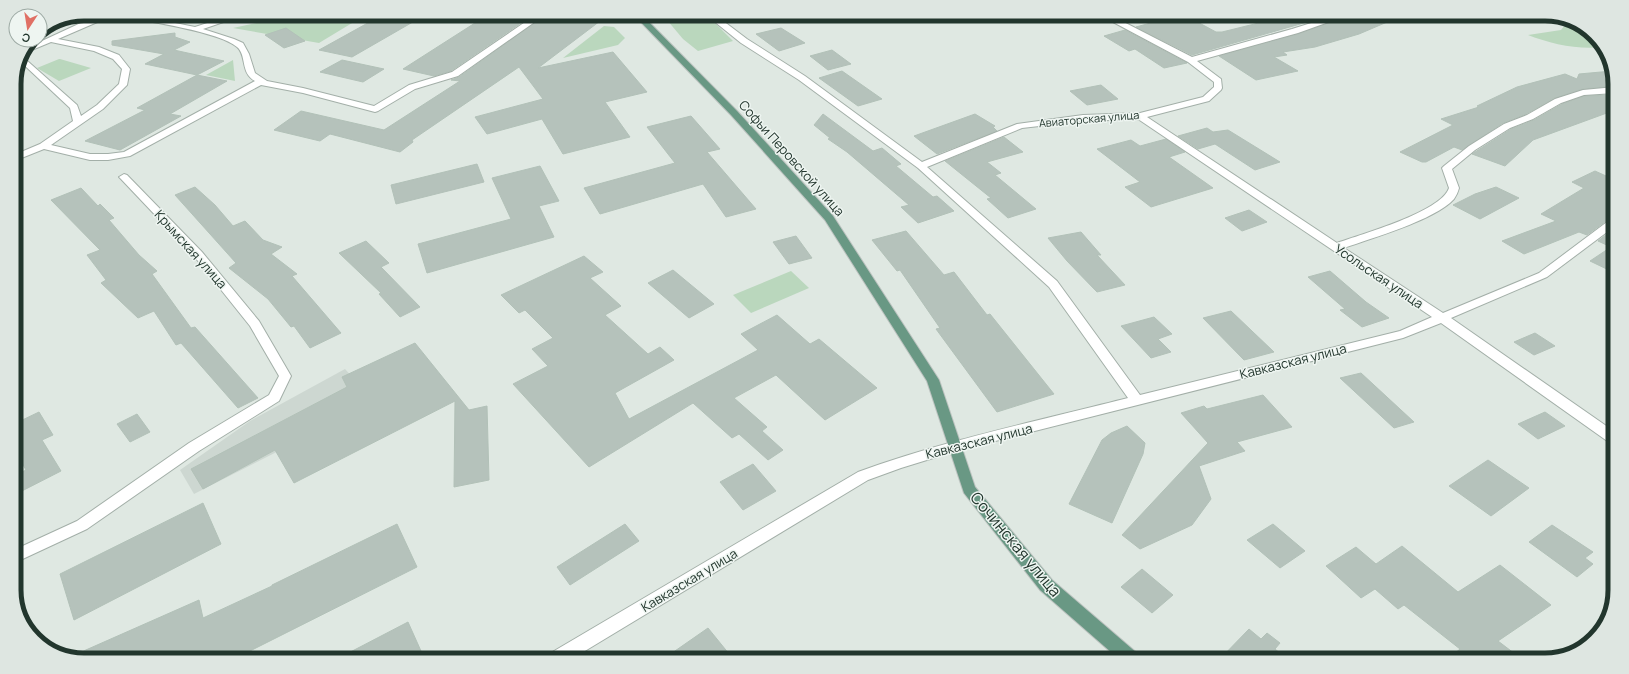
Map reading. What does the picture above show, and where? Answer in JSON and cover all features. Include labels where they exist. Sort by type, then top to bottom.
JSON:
[{"type":"main road","name":"Софьи Перовской улица","points":[[644,21],[734,113],[829,218],[933,380],[956,446]]},
{"type":"main road","name":"Сочинская улица","points":[[956,446],[969,489],[1046,585],[1124,653]]},
{"type":"street","points":[[33,48],[92,21]]},
{"type":"street","points":[[157,21],[195,29],[234,40],[245,53],[247,67],[252,76],[260,82],[292,88],[376,110],[412,87],[455,74],[532,21]]},
{"type":"street","points":[[195,29],[221,21]]},
{"type":"street","points":[[718,21],[744,40],[802,78],[921,166],[1053,284],[1137,401]]},
{"type":"street","name":"Авиаторская улица","points":[[921,166],[1020,126],[1083,118],[1140,116],[1206,99],[1218,88],[1218,81],[1191,60],[1116,21]]},
{"type":"street","points":[[1191,60],[1326,21]]},
{"type":"street","points":[[21,155],[43,146],[100,107],[123,85],[126,69],[116,57],[96,49],[52,40]]},
{"type":"street","points":[[25,62],[74,107],[78,122]]},
{"type":"street","points":[[43,146],[90,157],[108,157],[127,154],[260,82]]},
{"type":"street","points":[[1336,247],[1404,223],[1434,208],[1450,197],[1454,188],[1447,168],[1472,148],[1507,126],[1530,117],[1558,101],[1583,93],[1608,91]]},
{"type":"street","name":"Усольская улица","points":[[1140,116],[1442,318],[1608,434]]},
{"type":"street","name":"Крымская улица","points":[[21,554],[82,525],[194,447],[274,398],[286,376],[255,324],[198,254],[124,176]]},
{"type":"street","name":"Кавказская улица","points":[[567,653],[863,476],[898,463],[956,446],[1403,334],[1543,275],[1608,226]]},
{"type":"shaded area","points":[[345,369],[375,402],[194,494],[180,470],[250,421]]},
{"type":"green space","points":[[355,21],[319,43],[233,28],[261,22]]},
{"type":"green space","points":[[668,21],[712,21],[733,41],[698,51],[683,39]]},
{"type":"green space","points":[[1565,25],[1569,26],[1580,32],[1596,48],[1565,46],[1528,35],[1561,30]]},
{"type":"green space","points":[[604,26],[614,27],[625,38],[618,45],[563,58]]},
{"type":"green space","points":[[59,59],[91,68],[59,81],[37,68]]},
{"type":"green space","points":[[233,60],[235,81],[206,75]]},
{"type":"green space","points":[[791,271],[809,288],[751,313],[733,295]]},
{"type":"building","points":[[371,21],[415,21],[352,57],[319,50]]},
{"type":"building","points":[[478,21],[524,21],[451,71],[434,76],[403,69]]},
{"type":"building","points":[[537,21],[600,21],[538,68],[613,52],[647,92],[605,102],[630,137],[563,154],[542,119],[487,134],[475,117],[543,99],[519,67],[412,140],[413,142],[400,152],[330,134],[320,141],[274,130],[301,111],[384,130],[460,81],[451,80],[459,77]]},
{"type":"building","points":[[1158,21],[1196,21],[1216,32],[1222,32],[1267,21],[1311,21],[1192,55],[1136,27]]},
{"type":"building","points":[[1333,21],[1390,21],[1359,34],[1315,47],[1283,52],[1287,55],[1274,57],[1298,71],[1256,80],[1219,56],[1298,34]]},
{"type":"building","points":[[286,28],[305,41],[284,48],[265,35]]},
{"type":"building","points":[[781,28],[805,43],[779,51],[756,34]]},
{"type":"building","points":[[1125,30],[1187,63],[1164,68],[1135,49],[1129,51],[1104,36]]},
{"type":"building","points":[[175,33],[175,37],[190,42],[174,50],[224,61],[197,75],[145,64],[164,54],[112,45],[112,41]]},
{"type":"building","points":[[832,50],[851,64],[828,70],[810,56]]},
{"type":"building","points":[[342,60],[384,69],[363,82],[320,72]]},
{"type":"building","points":[[842,71],[882,99],[858,106],[819,78]]},
{"type":"building","points":[[1607,71],[1608,87],[1583,89],[1555,98],[1526,114],[1503,123],[1462,150],[1454,147],[1426,162],[1422,162],[1400,152],[1453,125],[1441,119],[1479,107],[1477,106],[1517,87],[1565,74],[1577,79],[1579,74]]},
{"type":"building","points":[[197,75],[227,81],[170,114],[181,116],[120,150],[85,141],[145,110],[137,108]]},
{"type":"building","points":[[1101,85],[1118,99],[1087,105],[1070,91]]},
{"type":"building","points":[[1608,95],[1608,113],[1533,140],[1505,166],[1472,154],[1511,129],[1534,120],[1562,104],[1584,96]]},
{"type":"building","points":[[823,114],[873,151],[882,148],[901,164],[896,166],[933,197],[937,196],[954,211],[918,223],[901,207],[909,205],[847,152],[828,139],[830,138],[814,125]]},
{"type":"building","points":[[975,114],[995,126],[993,127],[997,131],[937,154],[914,136]]},
{"type":"building","points":[[691,116],[720,149],[707,152],[756,209],[726,217],[703,184],[600,214],[584,188],[675,163],[647,127]]},
{"type":"building","points":[[1207,128],[1213,132],[1228,130],[1280,162],[1255,170],[1215,144],[1198,149],[1178,136]]},
{"type":"building","points":[[1004,137],[1023,152],[987,162],[1001,173],[995,175],[1036,209],[1008,218],[987,199],[991,198],[945,161]]},
{"type":"building","points":[[1166,139],[1185,152],[1169,157],[1213,188],[1151,207],[1125,187],[1140,182],[1097,149],[1131,140],[1140,146]]},
{"type":"building","points":[[477,164],[484,182],[396,204],[391,185]]},
{"type":"building","points":[[540,166],[559,201],[539,206],[554,237],[427,273],[418,244],[511,219],[492,178]]},
{"type":"building","points":[[1595,171],[1608,177],[1608,219],[1587,235],[1579,232],[1524,254],[1502,241],[1556,221],[1541,214],[1584,188],[1572,182]]},
{"type":"building","points":[[195,187],[215,205],[233,226],[245,221],[263,240],[282,247],[271,254],[297,274],[292,276],[341,333],[310,348],[294,326],[291,327],[268,299],[229,268],[236,263],[175,195]]},
{"type":"building","points":[[1496,187],[1519,198],[1480,219],[1453,205],[1475,194]]},
{"type":"building","points":[[81,188],[98,206],[100,204],[114,218],[109,220],[139,255],[157,271],[152,274],[191,328],[195,327],[258,398],[238,408],[181,343],[176,345],[154,311],[138,318],[101,283],[106,280],[87,255],[100,250],[51,200]]},
{"type":"building","points":[[1249,210],[1267,222],[1242,231],[1225,218]]},
{"type":"building","points":[[906,231],[944,275],[954,272],[987,315],[990,314],[1054,394],[997,412],[936,329],[940,328],[900,270],[897,271],[872,240]]},
{"type":"building","points":[[1081,232],[1101,255],[1097,255],[1125,285],[1097,292],[1067,261],[1048,238]]},
{"type":"building","points":[[1608,233],[1608,246],[1598,241]]},
{"type":"building","points":[[796,236],[812,258],[789,264],[773,242]]},
{"type":"building","points":[[366,241],[389,263],[381,267],[420,307],[400,317],[379,294],[381,293],[339,253]]},
{"type":"building","points":[[1608,249],[1608,270],[1590,261]]},
{"type":"building","points":[[584,256],[603,272],[590,278],[621,306],[605,315],[648,354],[660,347],[674,360],[615,393],[629,419],[758,350],[741,334],[777,315],[810,344],[819,339],[877,388],[825,420],[776,375],[734,398],[767,427],[762,431],[783,450],[768,460],[739,434],[732,438],[693,403],[589,467],[513,384],[548,366],[532,349],[553,338],[525,310],[519,313],[501,295]]},
{"type":"building","points":[[673,270],[714,304],[689,318],[648,283]]},
{"type":"building","points":[[1330,271],[1366,302],[1389,318],[1362,327],[1340,310],[1345,309],[1308,277]]},
{"type":"building","points":[[1231,311],[1274,352],[1244,360],[1203,318]]},
{"type":"building","points":[[1154,317],[1172,334],[1158,339],[1171,352],[1151,358],[1121,326]]},
{"type":"building","points":[[1535,333],[1555,346],[1534,355],[1514,342]]},
{"type":"building","points":[[415,343],[469,410],[487,406],[489,480],[454,487],[455,401],[294,483],[275,450],[203,489],[191,469],[347,387],[342,377]]},
{"type":"building","points":[[1361,373],[1414,422],[1394,428],[1340,378]]},
{"type":"building","points":[[1263,395],[1292,427],[1237,442],[1245,451],[1199,466],[1211,499],[1192,525],[1140,549],[1122,535],[1208,443],[1181,413],[1204,406],[1207,409]]},
{"type":"building","points":[[39,412],[53,435],[42,440],[61,471],[21,491],[21,472],[26,470],[21,461],[21,421]]},
{"type":"building","points":[[1545,412],[1565,426],[1538,439],[1518,424]]},
{"type":"building","points":[[137,414],[150,432],[130,442],[117,424]]},
{"type":"building","points":[[1127,426],[1145,443],[1143,454],[1112,523],[1069,504],[1102,440],[1111,433]]},
{"type":"building","points":[[1488,460],[1529,488],[1491,516],[1449,486]]},
{"type":"building","points":[[753,464],[776,491],[743,510],[720,482]]},
{"type":"building","points":[[203,503],[221,544],[74,620],[60,574]]},
{"type":"building","points":[[397,524],[417,567],[246,653],[80,653],[199,600],[203,618]]},
{"type":"building","points":[[625,524],[639,541],[570,585],[557,567]]},
{"type":"building","points":[[1273,524],[1305,551],[1280,568],[1247,540]]},
{"type":"building","points":[[1552,525],[1593,552],[1585,558],[1593,564],[1577,577],[1529,542]]},
{"type":"building","points":[[1402,546],[1458,592],[1500,565],[1551,605],[1498,641],[1514,653],[1455,653],[1460,649],[1404,605],[1398,609],[1375,589],[1361,598],[1326,566],[1356,547],[1376,564]]},
{"type":"building","points":[[1142,569],[1173,595],[1152,613],[1121,587]]},
{"type":"building","points":[[408,622],[422,653],[348,653]]},
{"type":"building","points":[[708,628],[728,653],[672,653]]},
{"type":"building","points":[[1249,629],[1261,639],[1267,633],[1280,643],[1275,649],[1280,653],[1226,653]]}]
